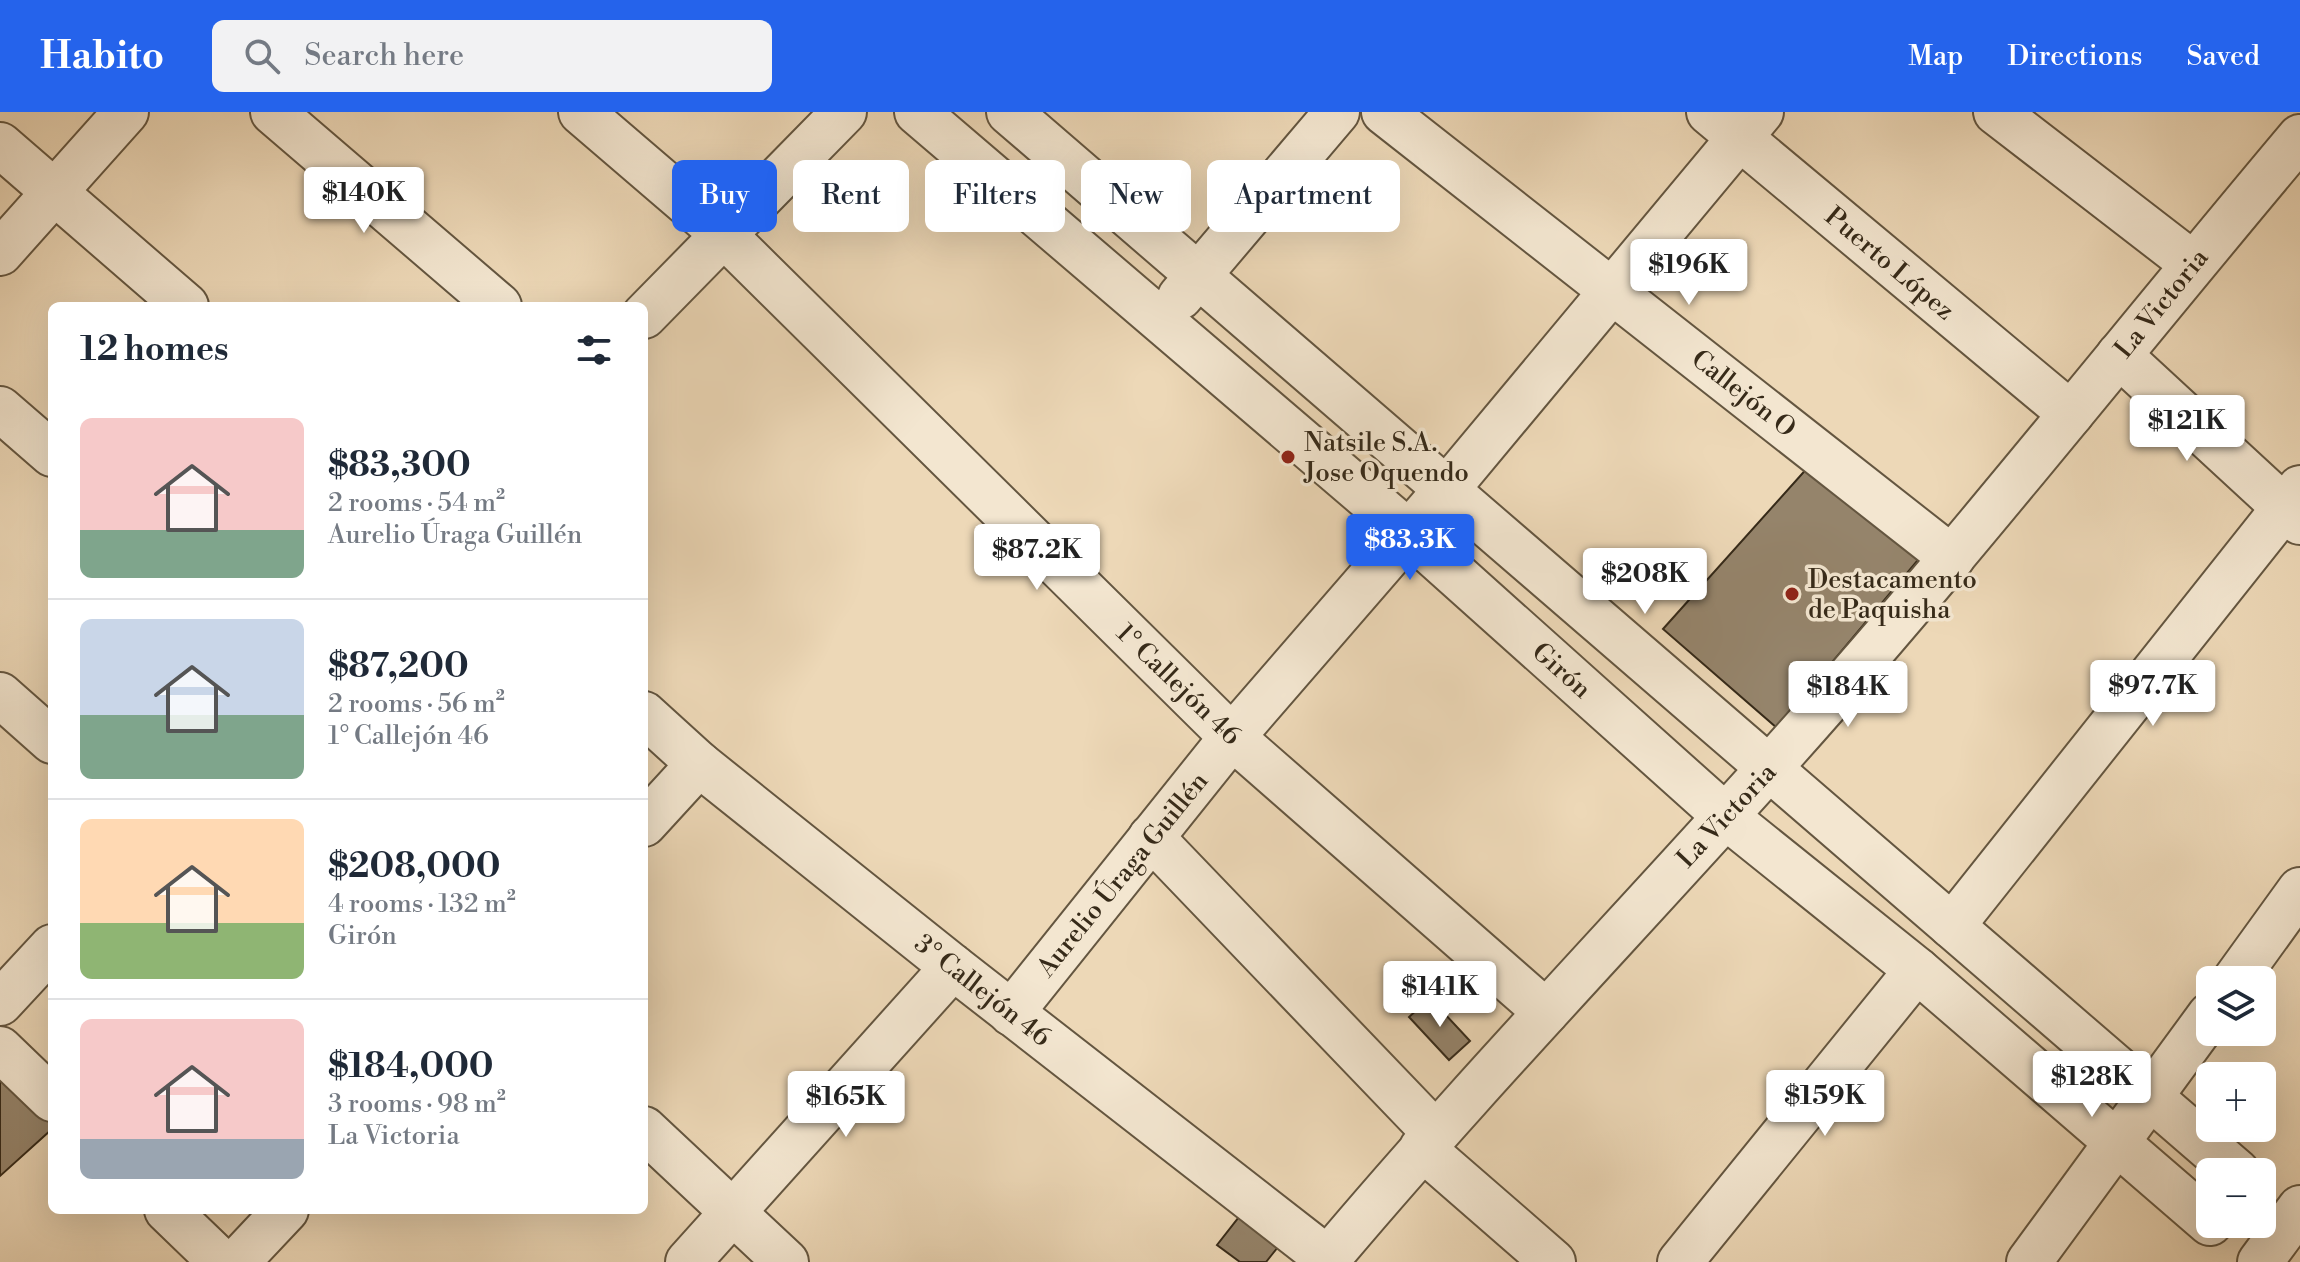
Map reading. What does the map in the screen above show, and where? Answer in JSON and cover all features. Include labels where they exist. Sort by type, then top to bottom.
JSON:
[{"type":"street","points":[[0,253],[126,112]]},
{"type":"street","points":[[273,112],[494,302]]},
{"type":"street","name":"1° Callejón 46","points":[[581,112],[722,233],[1232,737],[1546,1012]]},
{"type":"street","points":[[648,312],[844,112]]},
{"type":"street","name":"Girón","points":[[917,112],[1408,532],[1724,815],[1917,970],[2196,1211]]},
{"type":"street","points":[[1009,112],[2221,1158]]},
{"type":"street","points":[[1160,319],[1337,112]]},
{"type":"street","name":"Callejón O","points":[[1384,112],[1952,558]]},
{"type":"street","points":[[1996,112],[2193,264]]},
{"type":"street","name":"Aurelio Úraga Guillén","points":[[1011,1013],[1232,737],[1446,490],[1612,289],[1737,120]]},
{"type":"street","name":"Puerto López","points":[[1737,120],[2071,414]]},
{"type":"street","name":"La Victoria","points":[[1326,1260],[1428,1140],[1769,768],[1952,558],[2300,137]]},
{"type":"street","points":[[0,145],[181,302]]},
{"type":"street","points":[[1952,926],[2295,506],[2119,355]]},
{"type":"street","points":[[0,409],[48,451]]},
{"type":"street","points":[[0,695],[48,737]]},
{"type":"street","name":"3° Callejón 46","points":[[648,718],[699,764],[1326,1260]]},
{"type":"street","points":[[648,820],[699,764]]},
{"type":"street","points":[[1151,837],[1428,1140],[1553,1262]]},
{"type":"street","points":[[2245,966],[2300,890]]},
{"type":"street","points":[[0,1003],[48,951]]},
{"type":"street","points":[[688,1262],[953,967]]},
{"type":"street","points":[[1680,1262],[1917,970]]},
{"type":"street","points":[[2029,1262],[2196,1034]]},
{"type":"street","points":[[0,1049],[48,1095]]},
{"type":"street","points":[[648,1133],[786,1262]]},
{"type":"street","points":[[2258,1262],[2288,1212]]},
{"type":"street","points":[[171,1214],[221,1262]]},
{"type":"street","points":[[237,1262],[282,1214]]},
{"type":"street","name":"Girón","points":[[2228,1238],[2258,1262]]},
{"type":"building","name":"Destacamento de Paquisha","points":[[1810,465],[1918,560],[1777,728],[1663,629]]},
{"type":"building","points":[[1430,998],[1470,1041],[1449,1060],[1409,1017]]},
{"type":"building","points":[[0,1068],[48,1119],[48,1133],[0,1176]]},
{"type":"building","points":[[1239,1217],[1278,1247],[1266,1262],[1240,1262],[1217,1245]]},
{"type":"place","name":"Natsile S.A. Jose Oquendo","points":[[1288,457]]},
{"type":"place","name":"Destacamento de Paquisha","points":[[1792,594]]}]
